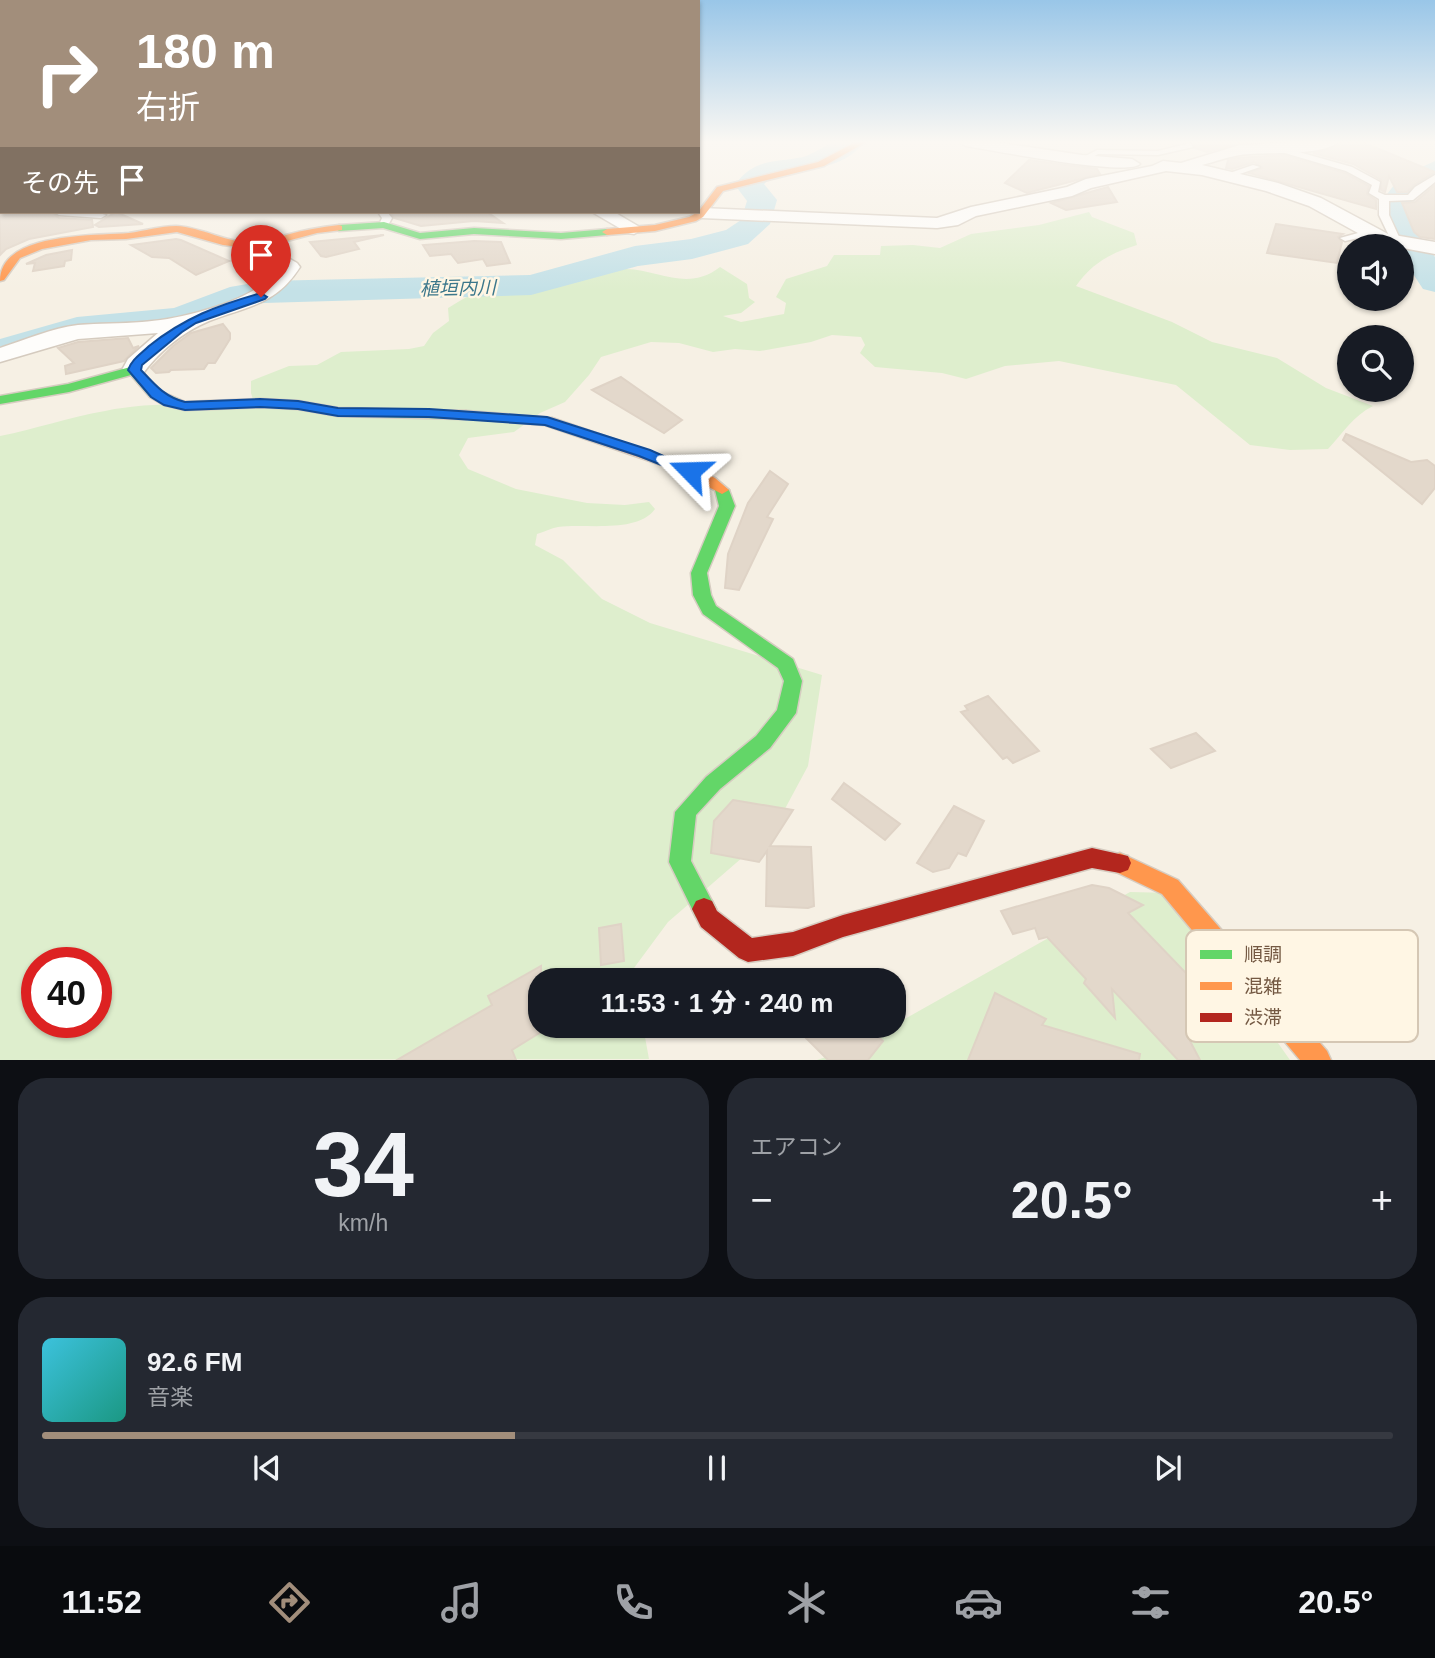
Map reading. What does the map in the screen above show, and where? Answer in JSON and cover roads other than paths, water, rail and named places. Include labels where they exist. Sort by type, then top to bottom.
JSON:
[{"type":"street","points":[[715,191],[702,213],[937,223],[952,221],[971,212],[1071,191]]},
{"type":"street","points":[[1281,191],[1315,202],[1369,233]]},
{"type":"street","points":[[605,214],[634,229]]},
{"type":"street","points":[[0,278],[16,256],[26,250],[91,237],[126,236],[177,229],[223,242],[257,246],[317,230],[384,218],[411,236],[474,231],[561,236],[682,222],[700,214]]},
{"type":"street","points":[[0,355],[76,332],[145,329],[192,321],[261,297],[286,276],[290,267],[257,246]]},
{"type":"street","points":[[1414,246],[1433,251]]},
{"type":"street","points":[[192,321],[136,364],[135,370],[155,394],[169,402],[185,406],[260,403],[298,405],[338,412],[429,413],[547,421],[645,453],[710,481],[724,492],[727,506],[699,573],[702,596],[709,610],[786,664],[793,681],[786,713],[763,741],[713,783],[686,812],[680,862],[709,919],[748,950],[793,944],[843,926],[1091,858],[1117,862],[1170,887],[1207,930]]},
{"type":"street","points":[[0,400],[69,388],[135,370]]},
{"type":"street","points":[[1303,1042],[1318,1059]]},
{"type":"lane","points":[[1374,191],[1384,198],[1410,198],[1416,191]]},
{"type":"lane","points":[[1384,198],[1384,215],[1393,234]]},
{"type":"lane","points":[[91,237],[103,214]]},
{"type":"lane","points":[[1364,234],[1369,233]]},
{"type":"waterway","name":"植垣内川","points":[[0,351],[77,328],[159,322],[183,317],[243,295],[264,292],[531,285],[635,256],[692,249],[737,237],[755,224],[762,200],[755,191]]},
{"type":"waterway","points":[[1404,191],[1394,205],[1404,236],[1435,282]]}]
